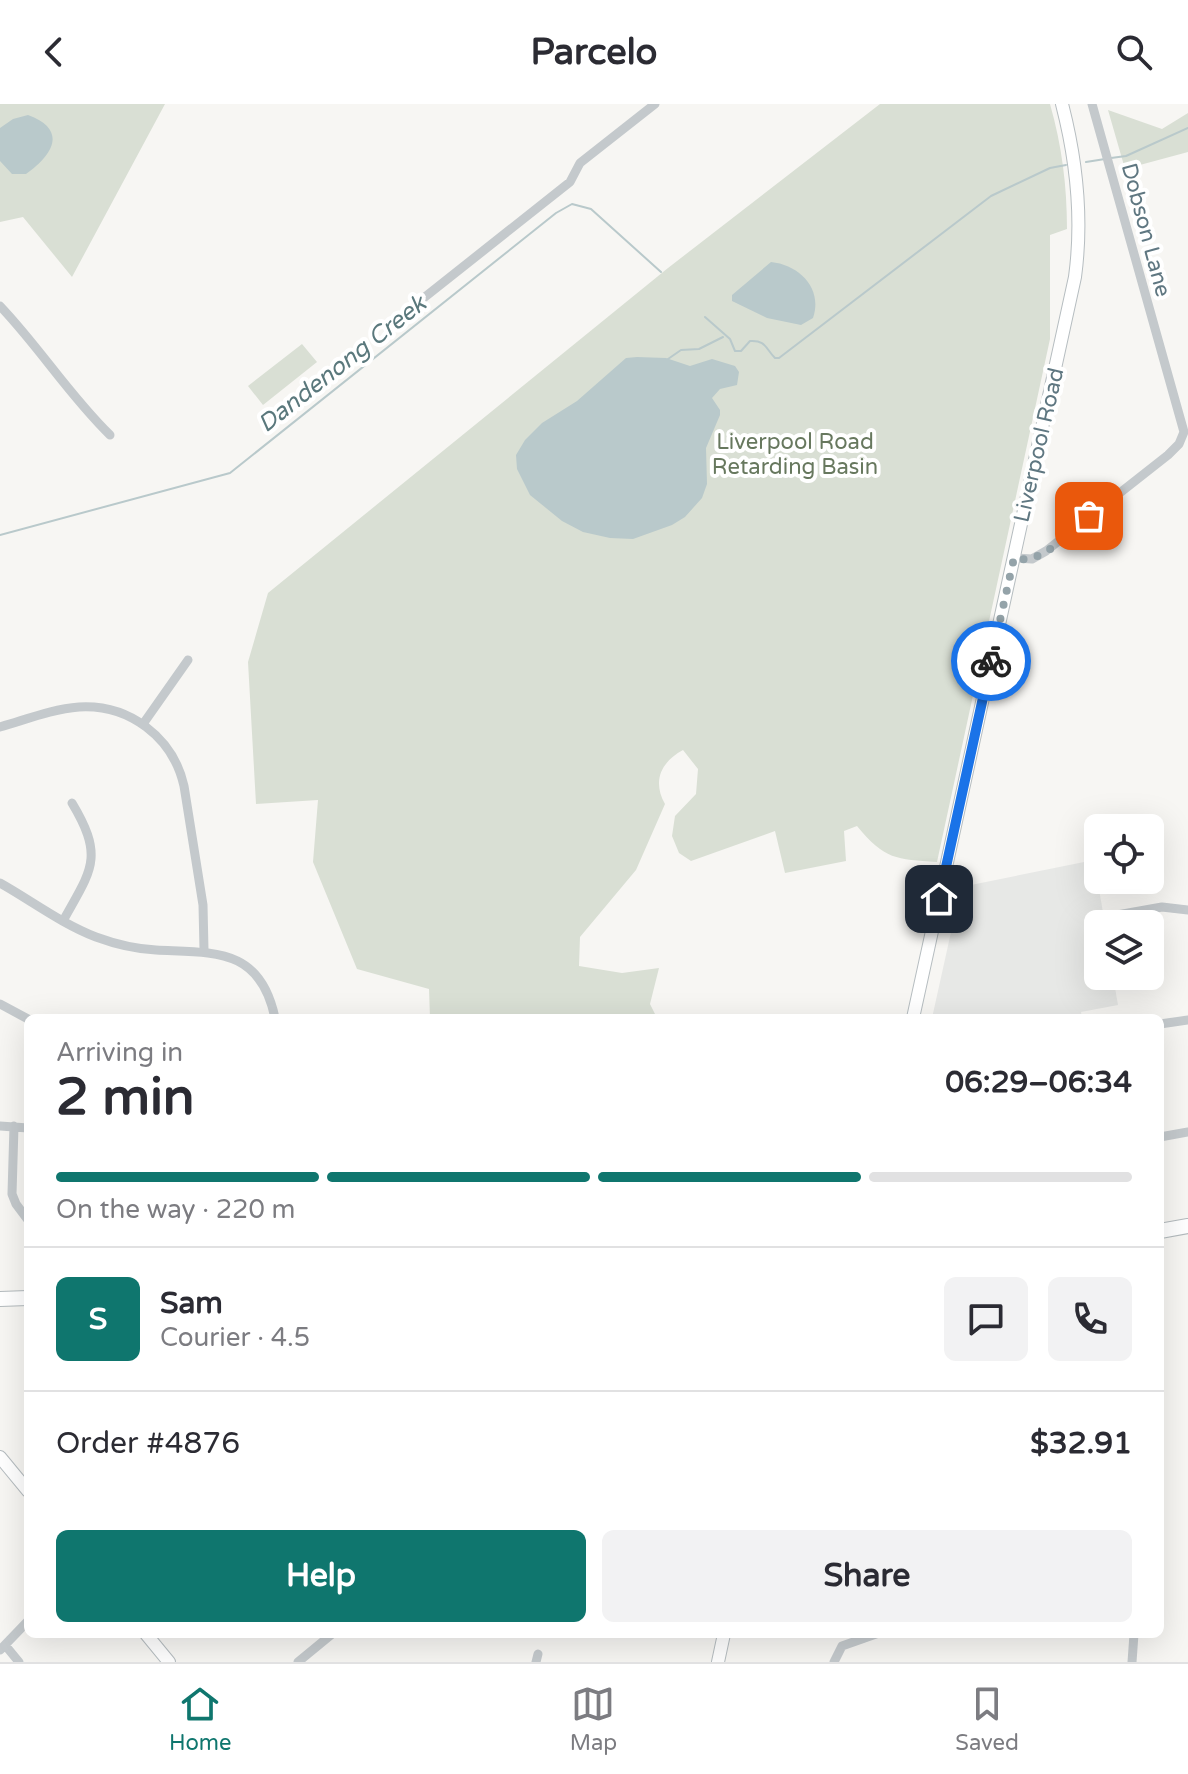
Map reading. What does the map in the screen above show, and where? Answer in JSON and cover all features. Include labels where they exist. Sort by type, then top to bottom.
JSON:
[{"type":"main road","name":"Liverpool Road","points":[[914,1014],[1069,312],[1078,251],[1078,185],[1063,104]]},
{"type":"main road","points":[[1164,1230],[1188,1226]]},
{"type":"main road","points":[[0,1299],[24,1298]]},
{"type":"main road","points":[[0,1457],[24,1486]]},
{"type":"main road","points":[[149,1638],[169,1662]]},
{"type":"main road","points":[[718,1662],[723,1638]]},
{"type":"street","points":[[411,308],[570,182],[580,163],[655,104]]},
{"type":"street","name":"Dobson Lane","points":[[1014,558],[1032,559],[1046,551],[1168,455],[1182,438],[1182,423],[1092,104]]},
{"type":"street","points":[[0,306],[36,347],[82,409],[110,435]]},
{"type":"street","points":[[143,724],[188,660]]},
{"type":"street","points":[[0,727],[78,707],[107,709],[143,724],[163,742],[182,777],[203,905],[204,950]]},
{"type":"street","points":[[63,921],[92,865],[93,851],[87,827],[72,803]]},
{"type":"street","points":[[0,883],[63,921],[122,945],[153,950],[204,950],[231,958],[250,971],[265,990],[274,1014]]},
{"type":"street","points":[[1145,910],[1162,907],[1188,910]]},
{"type":"street","points":[[0,1004],[24,1017]]},
{"type":"street","points":[[1164,1023],[1188,1020]]},
{"type":"street","points":[[0,1126],[24,1127]]},
{"type":"street","points":[[14,1126],[12,1194],[24,1215]]},
{"type":"street","points":[[1164,1136],[1188,1132]]},
{"type":"street","points":[[19,1662],[2,1647],[24,1625]]},
{"type":"street","points":[[298,1662],[327,1638]]},
{"type":"street","points":[[834,1662],[842,1646],[865,1638]]},
{"type":"street","points":[[1132,1662],[1134,1638]]},
{"type":"shaded area","points":[[28,115],[49,128],[52,143],[43,159],[26,174],[12,174],[0,161],[0,128],[13,119]]},
{"type":"shaded area","points":[[771,262],[791,268],[807,280],[815,297],[813,318],[801,325],[767,318],[732,301],[732,295]]},
{"type":"shaded area","points":[[626,358],[666,358],[690,366],[712,359],[735,366],[739,372],[737,385],[720,389],[712,398],[720,415],[706,448],[707,484],[702,498],[685,517],[672,525],[633,539],[583,532],[562,521],[530,495],[517,469],[516,455],[525,440],[542,423],[577,401]]},
{"type":"shaded area","points":[[1084,862],[1084,894],[1100,894],[1103,910],[1084,910],[1084,990],[1115,990],[1118,1005],[1081,1014],[933,1014],[961,887]]},
{"type":"green space","points":[[0,104],[165,104],[72,277],[23,217],[0,222]]},
{"type":"green space","name":"Liverpool Road Retarding Basin","points":[[880,104],[1050,104],[1061,151],[1067,229],[1050,235],[1050,339],[937,862],[892,856],[876,846],[857,826],[844,831],[846,861],[785,873],[775,831],[691,861],[679,853],[672,836],[675,816],[696,794],[698,769],[683,750],[669,760],[661,773],[659,788],[665,804],[636,870],[580,937],[579,966],[622,973],[659,968],[650,1004],[655,1014],[430,1014],[429,989],[357,969],[313,862],[318,800],[256,804],[248,662],[268,593],[668,268]]},
{"type":"green space","points":[[1108,110],[1162,129],[1188,113],[1188,152],[1125,169]]},
{"type":"green space","points":[[302,344],[317,362],[263,405],[248,386]]},
{"type":"waterway","name":"Dandenong Creek","points":[[1111,158],[1126,156],[1188,128]]},
{"type":"waterway","name":"Dandenong Creek","points":[[1086,162],[1105,159]]},
{"type":"waterway","name":"Dandenong Creek","points":[[705,317],[730,339],[735,351],[741,351],[750,341],[755,341],[765,345],[775,358],[779,358],[991,196],[1050,168],[1066,165]]},
{"type":"waterway","name":"Dandenong Creek","points":[[0,535],[230,473],[556,213],[572,204],[591,209],[661,272]]},
{"type":"waterway","points":[[668,359],[681,350],[699,349],[723,337]]},
{"type":"way so far","points":[[991,661],[1014,558],[1026,560],[1038,556],[1089,516]]},
{"type":"route","points":[[939,899],[991,661]]}]
